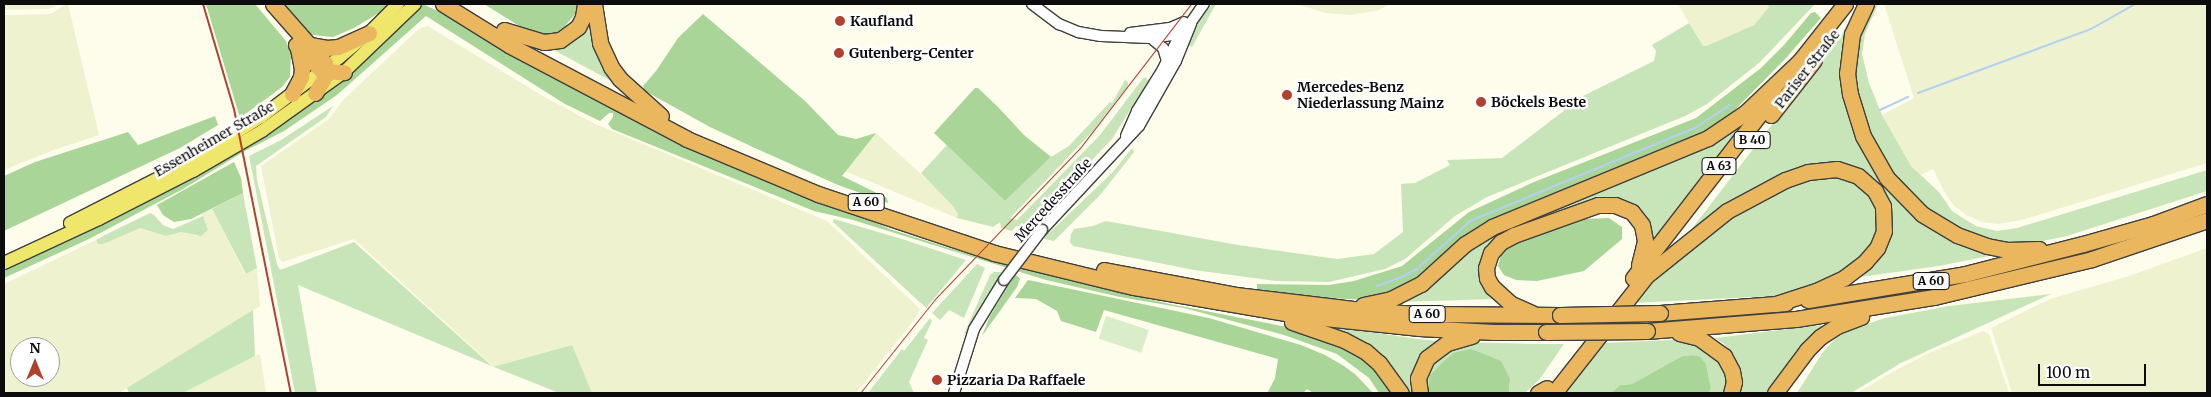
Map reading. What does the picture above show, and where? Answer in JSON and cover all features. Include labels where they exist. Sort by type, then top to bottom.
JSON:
[{"type":"highway","points":[[265,4],[303,45],[321,56],[325,70],[315,93]]},
{"type":"highway","points":[[273,4],[303,45],[301,77],[292,94]]},
{"type":"highway","name":"A 60","points":[[443,4],[509,45],[687,139],[818,194],[937,235],[1076,275],[1256,309],[1386,326],[1494,332],[1647,331],[1813,317],[1934,297],[2092,258],[2207,220]]},
{"type":"highway","name":"A 60","points":[[462,4],[552,59],[661,116],[776,168],[873,205],[956,231],[1080,265],[1148,280],[1304,304],[1419,314],[1556,316],[1660,313],[1776,304],[1881,290],[1955,276],[2083,244],[2153,224],[2207,204]]},
{"type":"highway","points":[[504,30],[538,41],[560,40],[578,27],[583,17],[585,4]]},
{"type":"highway","points":[[594,4],[600,43],[611,67],[632,91],[661,116]]},
{"type":"highway","name":"Pariser Straße","points":[[1802,59],[1845,4]]},
{"type":"highway","name":"Pariser Straße","points":[[1641,274],[1857,4]]},
{"type":"highway","points":[[1866,4],[1852,34],[1847,73],[1850,94],[1863,136],[1875,160],[1903,197],[1922,214],[1946,230],[1987,246],[2026,250],[2083,244]]},
{"type":"highway","points":[[303,45],[326,48],[338,47],[369,33]]},
{"type":"highway","points":[[1304,304],[1367,304],[1404,294],[1421,284],[1474,237],[1492,227],[1708,138],[1745,112],[1802,59]]},
{"type":"highway","name":"A 63","points":[[1551,390],[1641,274],[1802,59]]},
{"type":"highway","points":[[325,70],[344,72]]},
{"type":"highway","points":[[1641,274],[1727,211],[1785,180],[1823,169],[1837,169],[1858,176],[1875,191],[1883,206],[1885,222],[1877,248],[1865,262],[1844,278],[1816,291],[1776,304]]},
{"type":"highway","points":[[1556,316],[1523,310],[1510,303],[1492,287],[1486,272],[1487,262],[1501,242],[1514,235],[1588,208],[1598,205],[1615,205],[1632,212],[1638,218],[1645,232],[1641,274]]},
{"type":"highway","points":[[1775,393],[1807,350],[1820,337],[1837,326],[1859,317],[1913,305],[1934,297]]},
{"type":"highway","points":[[1256,309],[1328,333],[1365,351],[1379,363],[1401,393]]},
{"type":"highway","points":[[1665,330],[1698,338],[1724,356],[1732,371],[1734,382],[1731,393]]},
{"type":"highway","points":[[1420,393],[1419,373],[1433,352],[1455,340],[1494,332]]},
{"type":"main road","name":"Essenheimer Straße","points":[[4,254],[83,217],[186,164],[325,70],[369,33],[398,4]]},
{"type":"main road","name":"Essenheimer Straße","points":[[4,263],[99,219],[193,171],[262,131],[344,72],[415,4]]},
{"type":"street","points":[[1032,4],[1052,19],[1069,28],[1094,35],[1151,38],[1177,35]]},
{"type":"street","points":[[1112,36],[1163,30],[1191,22],[1203,6]]},
{"type":"street","name":"Mercedesstraße","points":[[1125,139],[1137,111],[1167,61],[1177,35],[1191,22]]},
{"type":"street","name":"Mercedesstraße","points":[[954,393],[974,329],[1004,280],[1042,230],[1146,116],[1180,54],[1191,22]]},
{"type":"street","points":[[1163,30],[1177,35]]},
{"type":"street","points":[[1177,35],[1180,54]]},
{"type":"street","points":[[1151,38],[1163,48],[1167,61]]},
{"type":"green space","points":[[4,4],[58,4],[49,9],[4,10]]},
{"type":"green space","points":[[68,4],[99,135],[51,151],[4,170],[4,15],[51,14]]},
{"type":"green space","points":[[206,4],[255,4],[286,41],[291,54],[290,77],[282,87],[240,118]]},
{"type":"green space","points":[[278,4],[389,4],[382,11],[354,28],[333,37],[313,35],[299,26]]},
{"type":"green space","points":[[423,4],[844,209],[890,229],[977,257],[1037,270],[1066,280],[1170,304],[1302,330],[1362,355],[1396,393],[1379,393],[1369,378],[1337,354],[1284,335],[1184,308],[1120,297],[1046,280],[853,220],[814,211],[612,129],[608,124],[613,117],[613,113],[609,113],[600,121],[565,104],[426,16],[337,95],[284,131],[245,151],[183,189],[89,239],[4,278],[4,268],[147,200],[238,152],[292,117],[405,22]]},
{"type":"green space","points":[[484,4],[577,4],[576,13],[565,26],[554,34],[532,34]]},
{"type":"green space","points":[[1212,4],[1216,4],[1192,47],[1186,44],[1195,26]]},
{"type":"green space","points":[[1297,4],[1390,4],[1379,10],[1351,15],[1325,13]]},
{"type":"green space","points":[[1678,4],[1766,4],[1769,7],[1754,25],[1703,47]]},
{"type":"green space","points":[[1766,4],[1815,4],[1759,63],[1707,104],[1685,116],[1487,197],[1455,216],[1405,259],[1385,269],[1329,282],[1276,281],[1194,270],[1073,246],[1070,242],[1074,229],[1093,226],[1106,221],[1238,245],[1337,259],[1374,254],[1403,232],[1401,184],[1415,183],[1450,165],[1447,160],[1502,158],[1583,96],[1654,61],[1656,51],[1652,45],[1689,23],[1703,46],[1706,46],[1754,25],[1769,7]]},
{"type":"green space","points":[[1873,4],[1878,4],[1865,34],[1862,54],[1869,83],[1882,115],[1911,166],[1939,192],[1952,211],[1976,226],[1997,231],[2017,228],[2207,170],[2207,191],[2067,236],[2028,244],[1992,242],[1937,219],[1889,171],[1874,146],[1859,108],[1853,68],[1858,35]]},
{"type":"green space","points":[[1884,4],[2207,4],[2207,163],[2022,220],[1998,224],[1982,222],[1966,215],[1954,206],[1933,169],[1921,175],[1911,166],[1882,115],[1914,98]]},
{"type":"green space","points":[[1815,12],[1821,18],[1785,59],[1729,116],[1710,130],[1539,203],[1405,288],[1371,300],[1324,298],[1257,289],[1257,284],[1329,285],[1354,281],[1402,266],[1469,212],[1534,182],[1696,118],[1761,68],[1784,45],[1811,13]]},
{"type":"green space","points":[[703,14],[805,101],[838,135],[856,139],[876,133],[842,176],[887,198],[888,203],[838,185],[757,149],[710,127],[645,91],[643,86],[656,71],[678,38]]},
{"type":"green space","points":[[1857,14],[1843,75],[1892,191],[1994,255],[1939,266],[1853,278],[1866,267],[1887,203],[1829,165],[1687,235]]},
{"type":"green space","points":[[589,16],[615,83],[550,48],[570,43],[578,37]]},
{"type":"green space","points":[[428,26],[541,95],[593,123],[827,221],[920,309],[917,316],[856,393],[592,393],[571,345],[494,367],[354,239],[282,262],[279,258],[261,166],[329,119],[344,99],[420,28]]},
{"type":"green space","points":[[1144,77],[1149,80],[1112,139],[1070,183],[1037,228],[1049,233],[1113,172],[1132,148],[1134,152],[1101,194],[1054,241],[1028,236],[1021,227],[1016,226],[1012,231],[1001,228],[1000,222],[993,227],[957,218],[958,214],[952,205],[921,173],[947,145],[1005,201],[1051,157],[1069,146],[1110,102],[1112,103],[1125,80],[1128,82],[1128,86],[1092,132],[1010,218],[1017,220],[1100,135]]},
{"type":"green space","points":[[975,88],[978,88],[1024,135],[1051,157],[1005,201],[934,133]]},
{"type":"green space","points":[[333,106],[326,117],[256,166],[257,180],[280,270],[354,242],[492,366],[298,285],[317,393],[295,393],[249,156],[281,140]]},
{"type":"green space","points":[[1751,112],[1649,245],[1619,201],[1488,247],[1496,299],[1398,302],[1474,244]]},
{"type":"green space","points":[[215,116],[218,125],[180,148],[4,231],[4,176],[35,162],[128,132],[138,145]]},
{"type":"green space","points":[[876,133],[946,197],[958,214],[957,218],[845,171]]},
{"type":"green space","points":[[234,162],[241,178],[243,193],[191,219],[174,222],[163,215],[157,205]]},
{"type":"green space","points":[[1825,174],[1850,177],[1877,202],[1879,231],[1867,253],[1836,277],[1793,292],[1774,296],[1632,303],[1655,276],[1714,226],[1788,185]]},
{"type":"green space","points":[[243,193],[257,268],[246,274],[212,209]]},
{"type":"green space","points":[[212,209],[245,274],[257,268],[260,306],[119,393],[4,393],[4,284],[96,240],[98,244],[140,228],[166,236],[181,232],[197,236],[208,230],[202,214]]},
{"type":"green space","points":[[150,213],[163,225],[173,229],[203,216],[208,230],[201,236],[181,232],[166,236],[140,228],[103,244],[98,244],[96,240]]},
{"type":"green space","points":[[1609,218],[1622,227],[1622,239],[1584,271],[1537,281],[1516,280],[1504,275],[1498,266],[1501,255],[1512,245],[1583,219]]},
{"type":"green space","points":[[834,219],[966,260],[926,308],[833,222]]},
{"type":"green space","points":[[2207,248],[2207,393],[2012,393],[1991,328],[2050,299],[2129,276]]},
{"type":"green space","points":[[977,264],[985,268],[964,318],[949,310],[940,320],[932,313]]},
{"type":"green space","points":[[994,272],[1002,272],[966,334],[964,334],[990,275]]},
{"type":"green space","points":[[1015,274],[1020,279],[1017,287],[982,336],[990,316]]},
{"type":"green space","points":[[1028,280],[1209,318],[1301,345],[1325,355],[1344,366],[1356,375],[1373,393],[1313,393],[1307,389],[1303,393],[1270,393],[1268,392],[1275,378],[1278,359],[1104,310],[1096,332],[1061,321],[1057,311],[1036,299],[1015,298]]},
{"type":"green space","points":[[2051,294],[1901,363],[1851,393],[1797,393],[1823,352],[1835,339],[1849,330],[1885,318],[1949,306]]},
{"type":"green space","points":[[253,310],[255,356],[183,393],[129,393],[127,388]]},
{"type":"green space","points":[[1106,316],[1149,330],[1141,353],[1099,339]]},
{"type":"green space","points":[[930,318],[932,321],[924,338],[928,340],[909,382],[914,393],[868,393],[902,349],[904,351]]},
{"type":"green space","points":[[1318,324],[1441,341],[1416,393],[1406,393]]},
{"type":"green space","points":[[1820,325],[1822,329],[1768,393],[1740,393],[1737,363],[1724,344],[1715,338]]},
{"type":"green space","points":[[1983,331],[1989,334],[2009,393],[1857,393],[1929,353]]},
{"type":"green space","points":[[1691,339],[1709,347],[1730,376],[1726,393],[1709,393],[1711,388],[1706,364],[1693,355],[1682,356],[1632,384],[1620,385],[1611,393],[1566,393],[1604,343]]},
{"type":"green space","points":[[1460,342],[1564,344],[1539,380],[1525,393],[1509,393],[1510,379],[1453,353],[1430,375],[1427,389],[1429,393],[1425,393],[1424,383],[1433,360]]},
{"type":"green space","points":[[572,345],[592,393],[559,393],[494,367]]},
{"type":"green space","points":[[1471,349],[1501,361],[1510,379],[1509,393],[1429,393],[1427,390],[1430,375],[1453,353]]},
{"type":"green space","points":[[260,354],[266,393],[183,393],[255,356]]},
{"type":"green space","points":[[1693,355],[1700,357],[1706,364],[1711,388],[1709,393],[1611,393],[1620,385],[1632,384],[1682,356]]},
{"type":"waterway","points":[[1918,93],[2091,29],[2135,4]]},
{"type":"waterway","points":[[1880,110],[1908,97]]},
{"type":"waterway","points":[[1377,286],[1417,269],[1470,221],[1695,128],[1730,105]]},
{"type":"tram line","points":[[860,393],[935,299],[1080,148],[1191,4]]},
{"type":"railway","points":[[203,4],[234,109],[291,393]]},
{"type":"place","name":"Kaufland","points":[[840,21]]},
{"type":"place","name":"Gutenberg-Center","points":[[839,53]]},
{"type":"place","name":"Mercedes-Benz Niederlassung Mainz","points":[[1287,95]]},
{"type":"place","name":"Böckels Beste","points":[[1481,102]]},
{"type":"place","name":"Pizzaria Da Raffaele","points":[[937,380]]}]
